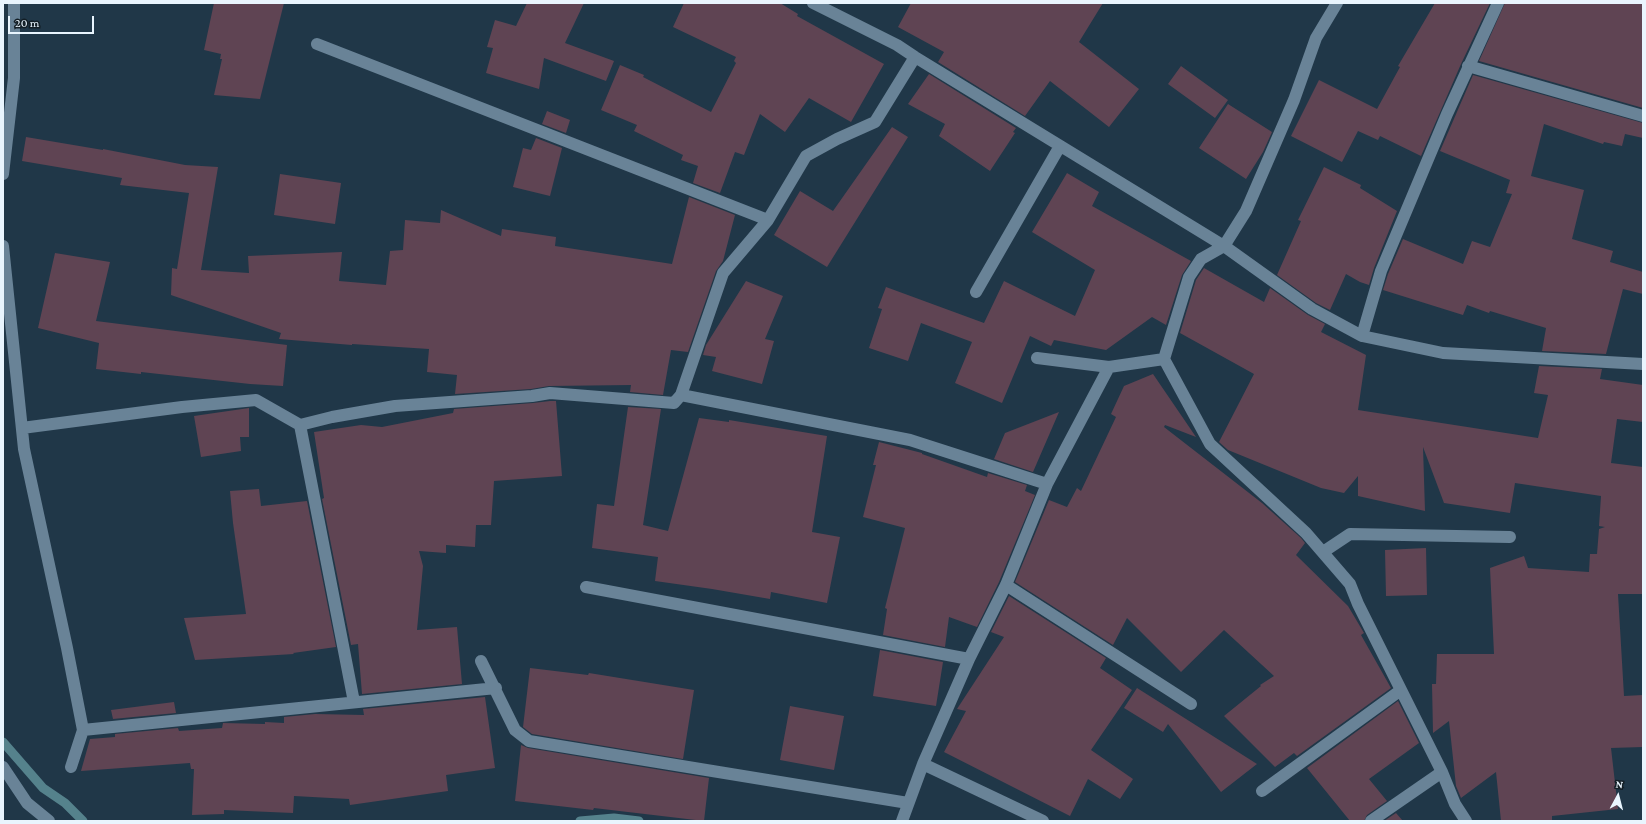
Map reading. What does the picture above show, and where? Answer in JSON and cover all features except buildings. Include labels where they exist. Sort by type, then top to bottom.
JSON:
[{"type":"street","points":[[3,174],[14,78],[14,3]]},
{"type":"street","points":[[813,3],[898,45],[915,57],[1224,246],[1312,309],[1362,336],[1443,353],[1643,364]]},
{"type":"street","points":[[1337,3],[1316,38],[1294,100],[1246,211],[1224,246],[1201,259],[1189,277],[1164,359],[1210,444],[1306,533],[1350,584],[1442,772],[1455,804],[1466,821]]},
{"type":"street","points":[[1362,336],[1381,271],[1447,114],[1498,3]]},
{"type":"street","points":[[318,44],[768,220]]},
{"type":"street","points":[[22,428],[182,407],[256,400],[300,425],[332,417],[395,406],[532,396],[550,393],[674,403],[681,395],[723,273],[768,220],[806,156],[837,139],[875,122],[915,57]]},
{"type":"street","points":[[1468,66],[1643,116]]},
{"type":"street","points":[[976,292],[1060,146]]},
{"type":"street","points":[[3,246],[24,449],[66,640],[83,730],[71,767]]},
{"type":"street","points":[[1037,358],[1109,367],[1164,359]]},
{"type":"street","points":[[902,821],[922,764],[969,659],[1006,585],[1047,484],[1109,367]]},
{"type":"street","points":[[681,395],[910,440],[1047,484]]},
{"type":"street","points":[[300,425],[354,702]]},
{"type":"street","points":[[1323,552],[1350,534],[1510,537]]},
{"type":"street","points":[[1006,585],[1191,704]]},
{"type":"street","points":[[586,587],[969,659]]},
{"type":"street","points":[[481,661],[516,730],[529,741],[908,803]]},
{"type":"street","points":[[83,730],[496,688]]},
{"type":"street","points":[[1262,791],[1401,690]]},
{"type":"street","points":[[922,764],[1043,821]]},
{"type":"street","points":[[3,767],[27,803],[49,821]]},
{"type":"street","points":[[1370,821],[1442,772]]},
{"type":"waterway","points":[[3,742],[43,788],[65,803],[83,821]]},
{"type":"waterway","points":[[580,821],[614,818],[639,821]]}]
